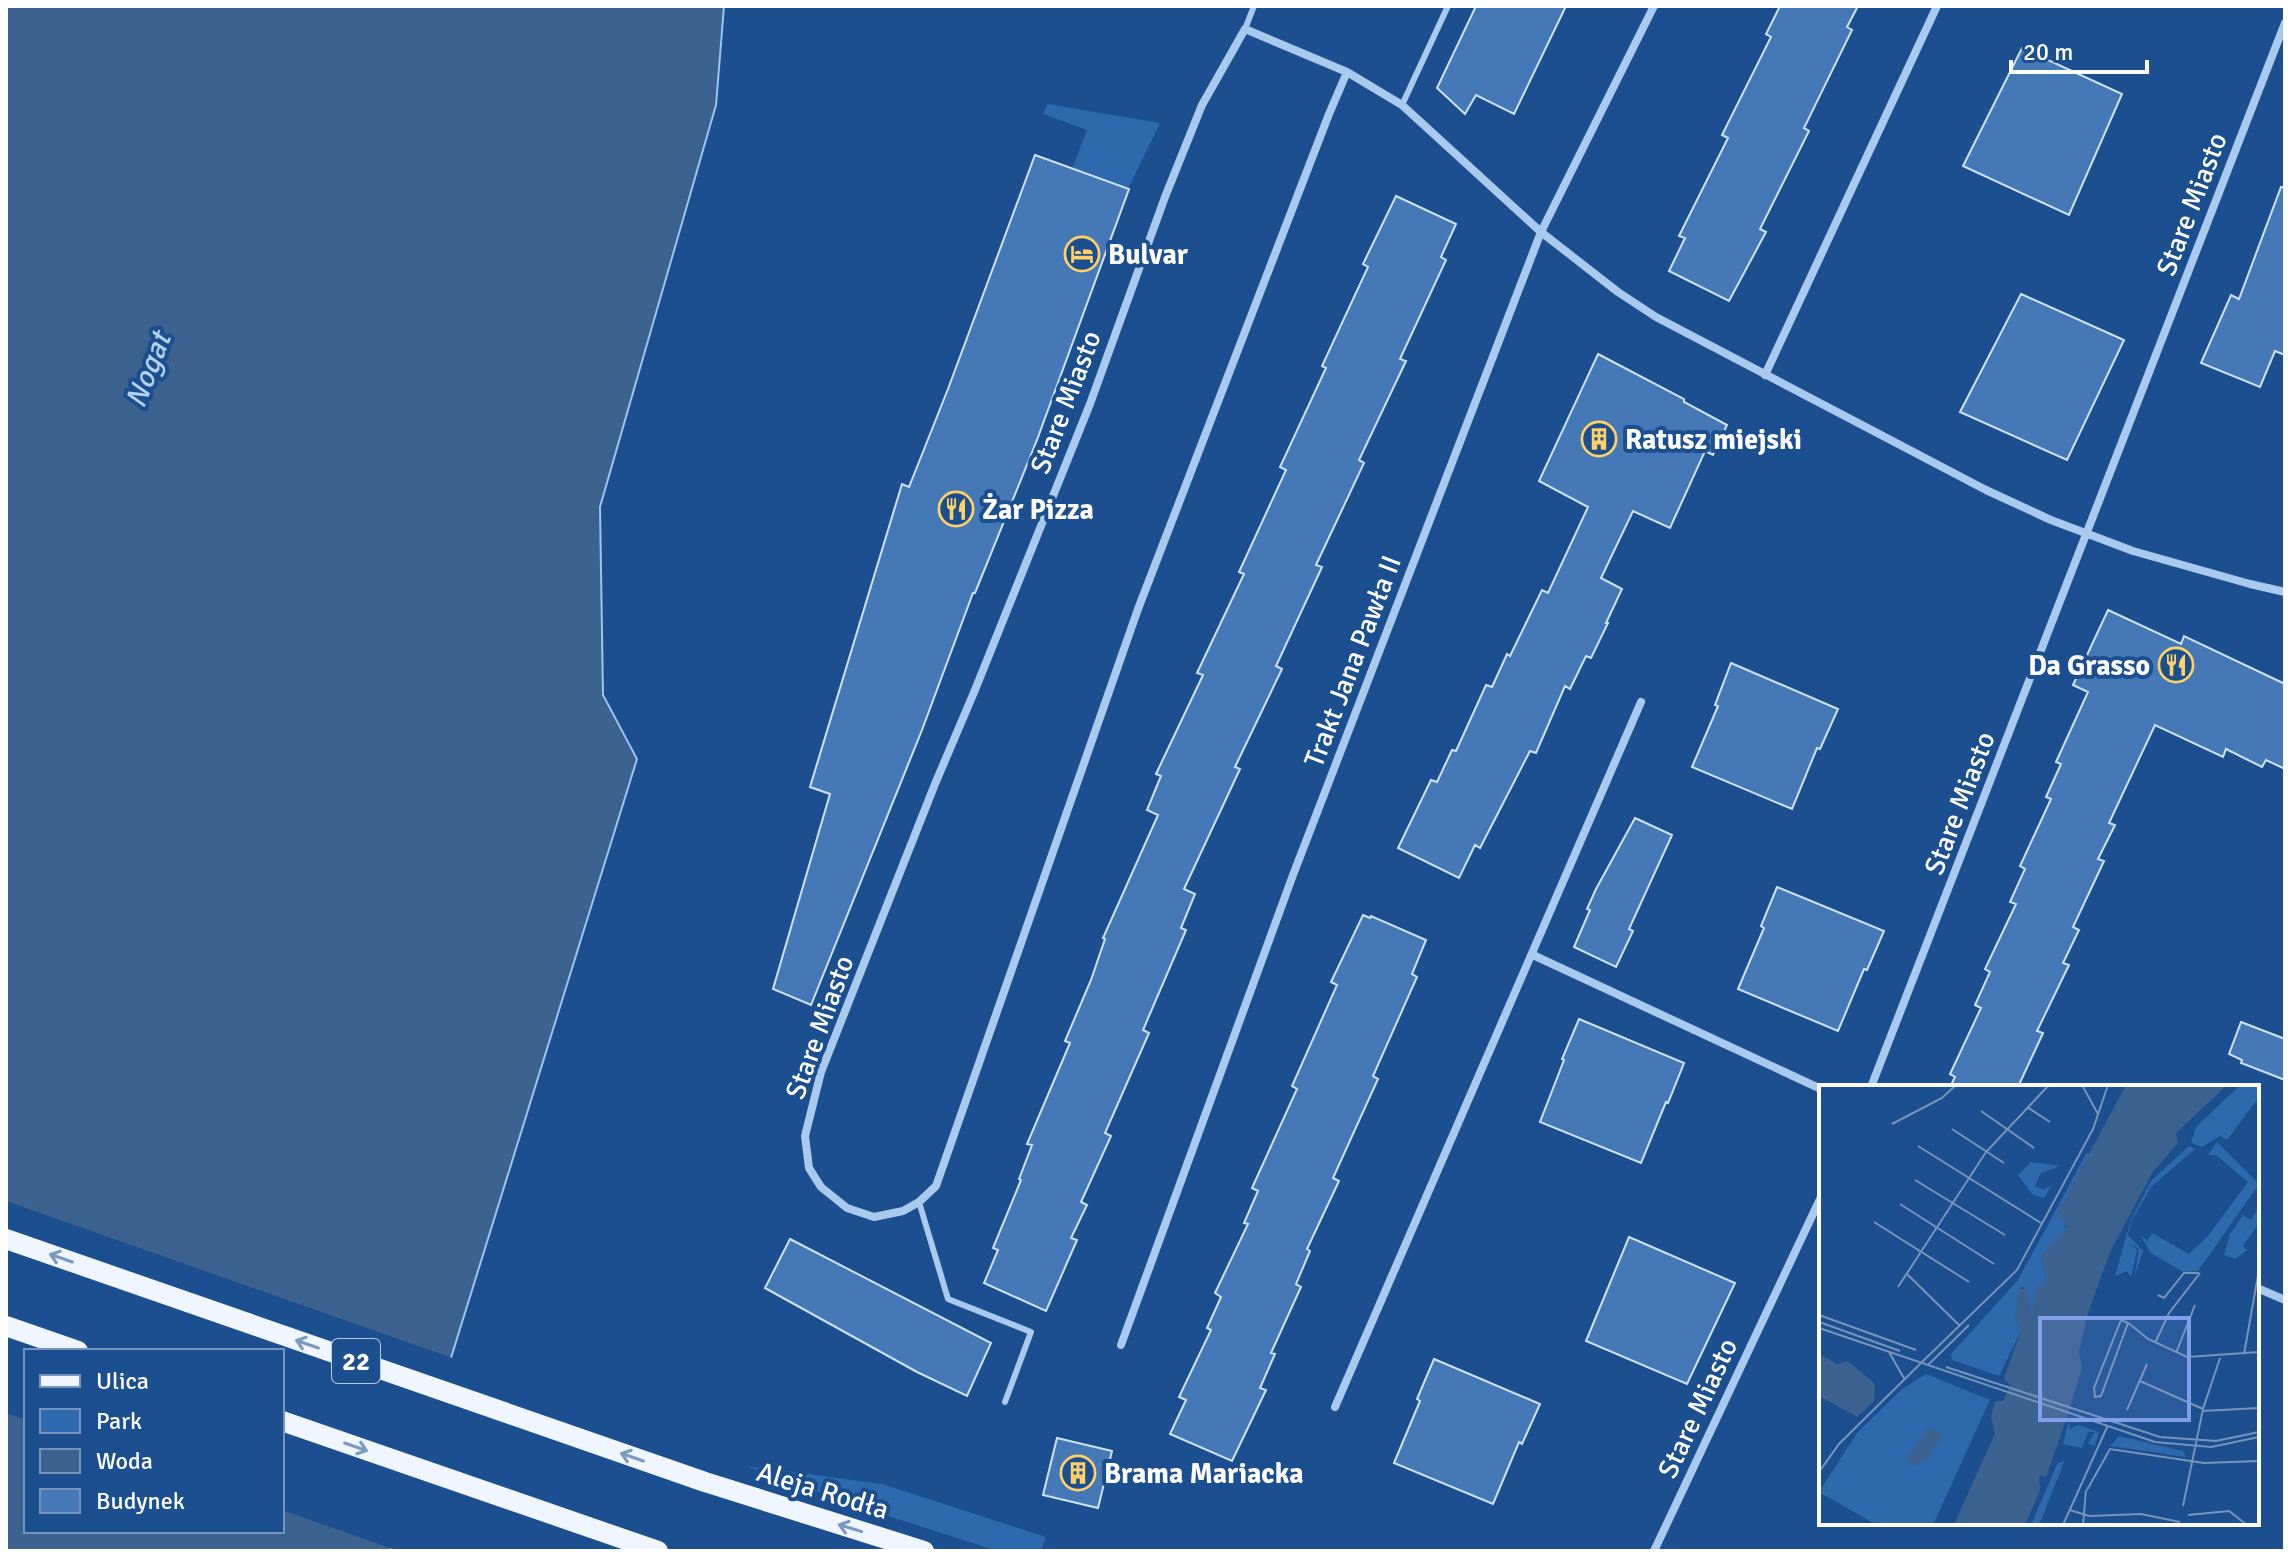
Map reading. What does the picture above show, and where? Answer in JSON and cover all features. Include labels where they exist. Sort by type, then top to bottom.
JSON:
[{"type":"main road","name":"Aleja Rodła","points":[[6,1239],[705,1482],[924,1551]]},
{"type":"main road","points":[[6,1326],[72,1349]]},
{"type":"main road","points":[[284,1422],[658,1551]]},
{"type":"street","name":"Trakt Jana Pawła II","points":[[1121,1345],[1293,875],[1541,232],[1654,6]]},
{"type":"street","points":[[1765,375],[1937,6]]},
{"type":"street","name":"Stare Miasto","points":[[1872,1085],[2285,23]]},
{"type":"street","points":[[1245,29],[1347,72],[1402,105],[1541,232],[1618,292],[1656,317],[1986,490],[2088,535],[2178,565],[2285,592]]},
{"type":"street","name":"Stare Miasto","points":[[919,1202],[903,1211],[874,1217],[847,1208],[821,1187],[809,1168],[805,1136],[821,1072],[1090,404],[1202,105],[1245,29]]},
{"type":"street","points":[[919,1202],[936,1186],[1138,609],[1347,72]]},
{"type":"street","points":[[1335,1407],[1641,702]]},
{"type":"street","points":[[1533,955],[1819,1088]]},
{"type":"street","name":"Stare Miasto","points":[[1654,1551],[1819,1201]]},
{"type":"street","points":[[2259,1289],[2285,1300]]},
{"type":"lane","points":[[1245,29],[1254,6]]},
{"type":"lane","points":[[1402,105],[1448,6]]},
{"type":"lane","points":[[919,1202],[948,1299],[1031,1332],[1005,1402]]},
{"type":"green space","points":[[1048,104],[1160,123],[1128,189],[1072,169],[1087,130],[1043,114]]},
{"type":"green space","points":[[746,1466],[882,1484],[1046,1537],[1041,1551],[997,1551]]},
{"type":"water","name":"Nogat","points":[[6,6],[724,6],[716,105],[600,507],[603,695],[637,759],[391,1551],[6,1551]]},
{"type":"pier","points":[[6,1201],[455,1359],[396,1550],[284,1511],[284,1349],[24,1349],[24,1419],[6,1413]]},
{"type":"building","points":[[1476,6],[1566,6],[1514,114],[1476,95],[1465,114],[1437,88]]},
{"type":"building","points":[[1780,6],[1858,6],[1847,27],[1852,30],[1804,128],[1809,131],[1760,229],[1766,232],[1729,301],[1669,271],[1685,238],[1679,236],[1728,138],[1722,135],[1771,37],[1766,34]]},
{"type":"building","points":[[2022,48],[2122,94],[2069,215],[1963,166]]},
{"type":"building","points":[[1035,155],[1129,189],[1037,440],[973,593],[922,730],[811,1005],[773,989],[830,794],[810,787],[902,484],[909,487]]},
{"type":"building","points":[[2281,187],[2285,188],[2285,355],[2275,351],[2260,387],[2201,363],[2231,295],[2239,299]]},
{"type":"building","points":[[1396,196],[1456,224],[1441,257],[1446,260],[1400,359],[1406,361],[1359,460],[1364,463],[1316,565],[1322,567],[1276,666],[1282,669],[1235,767],[1240,769],[1184,889],[1195,894],[1181,928],[1186,930],[1143,1030],[1149,1033],[1105,1133],[1111,1136],[1081,1202],[1087,1205],[1071,1238],[1077,1240],[1046,1311],[984,1283],[998,1250],[993,1248],[1021,1180],[1032,1145],[1027,1144],[1070,1043],[1065,1041],[1091,980],[1103,938],[1158,815],[1147,810],[1161,776],[1156,774],[1203,675],[1197,673],[1244,574],[1239,572],[1286,470],[1280,467],[1368,267],[1363,264]]},
{"type":"building","points":[[2021,294],[2124,340],[2067,460],[1960,412]]},
{"type":"building","points":[[1598,354],[1727,425],[1713,455],[1705,451],[1670,528],[1633,511],[1601,578],[1622,589],[1608,623],[1591,658],[1586,656],[1570,689],[1565,686],[1536,753],[1530,751],[1480,848],[1475,845],[1459,878],[1398,848],[1431,780],[1437,782],[1452,750],[1456,751],[1486,685],[1492,687],[1542,590],[1548,593],[1588,507],[1539,481]]},
{"type":"building","points":[[2108,610],[2181,644],[2184,636],[2285,684],[2285,769],[2266,760],[2262,767],[2226,749],[2223,757],[2155,725],[2109,823],[2115,825],[2098,859],[2104,861],[2073,927],[2079,930],[2063,963],[2069,965],[2037,1031],[2043,1033],[2019,1085],[1951,1085],[1955,1077],[1950,1074],[1981,1008],[1975,1005],[1990,972],[1985,969],[2016,904],[2010,902],[2025,869],[2020,866],[2051,799],[2046,797],[2061,764],[2056,762],[2088,692],[2073,685]]},
{"type":"building","points":[[1731,663],[1838,709],[1820,749],[1817,748],[1792,809],[1692,767],[1718,706],[1715,705]]},
{"type":"building","points":[[1635,818],[1672,835],[1629,929],[1633,931],[1616,967],[1574,947],[1596,889]]},
{"type":"building","points":[[1777,887],[1884,931],[1838,1031],[1738,989],[1764,928],[1761,926]]},
{"type":"building","points":[[1363,915],[1426,940],[1412,974],[1417,977],[1373,1076],[1378,1079],[1333,1178],[1339,1181],[1307,1249],[1310,1251],[1296,1284],[1301,1287],[1271,1353],[1275,1354],[1260,1388],[1266,1390],[1232,1461],[1170,1434],[1186,1400],[1179,1397],[1211,1330],[1207,1328],[1221,1297],[1215,1293],[1248,1224],[1244,1223],[1258,1191],[1252,1188],[1297,1089],[1292,1086],[1337,985],[1331,982]]},
{"type":"building","points":[[1579,1019],[1684,1063],[1641,1163],[1540,1122]]},
{"type":"building","points":[[2241,1022],[2285,1039],[2285,1080],[2241,1063],[2242,1060],[2229,1054]]},
{"type":"building","points":[[1629,1237],[1735,1283],[1687,1384],[1586,1341]]},
{"type":"building","points":[[790,1239],[991,1343],[967,1396],[917,1372],[765,1288]]},
{"type":"building","points":[[1434,1359],[1540,1404],[1522,1444],[1519,1442],[1493,1504],[1394,1463]]},
{"type":"building","name":"Brama Mariacka","points":[[1057,1438],[1112,1451],[1098,1508],[1043,1495]]},
{"type":"place","name":"Bulvar","points":[[1082,254]]},
{"type":"place","name":"Ratusz miejski","points":[[1599,439]]},
{"type":"place","name":"Żar Pizza","points":[[956,509]]},
{"type":"place","name":"Da Grasso","points":[[2176,665]]},
{"type":"place","name":"Brama Mariacka","points":[[1078,1473]]}]
